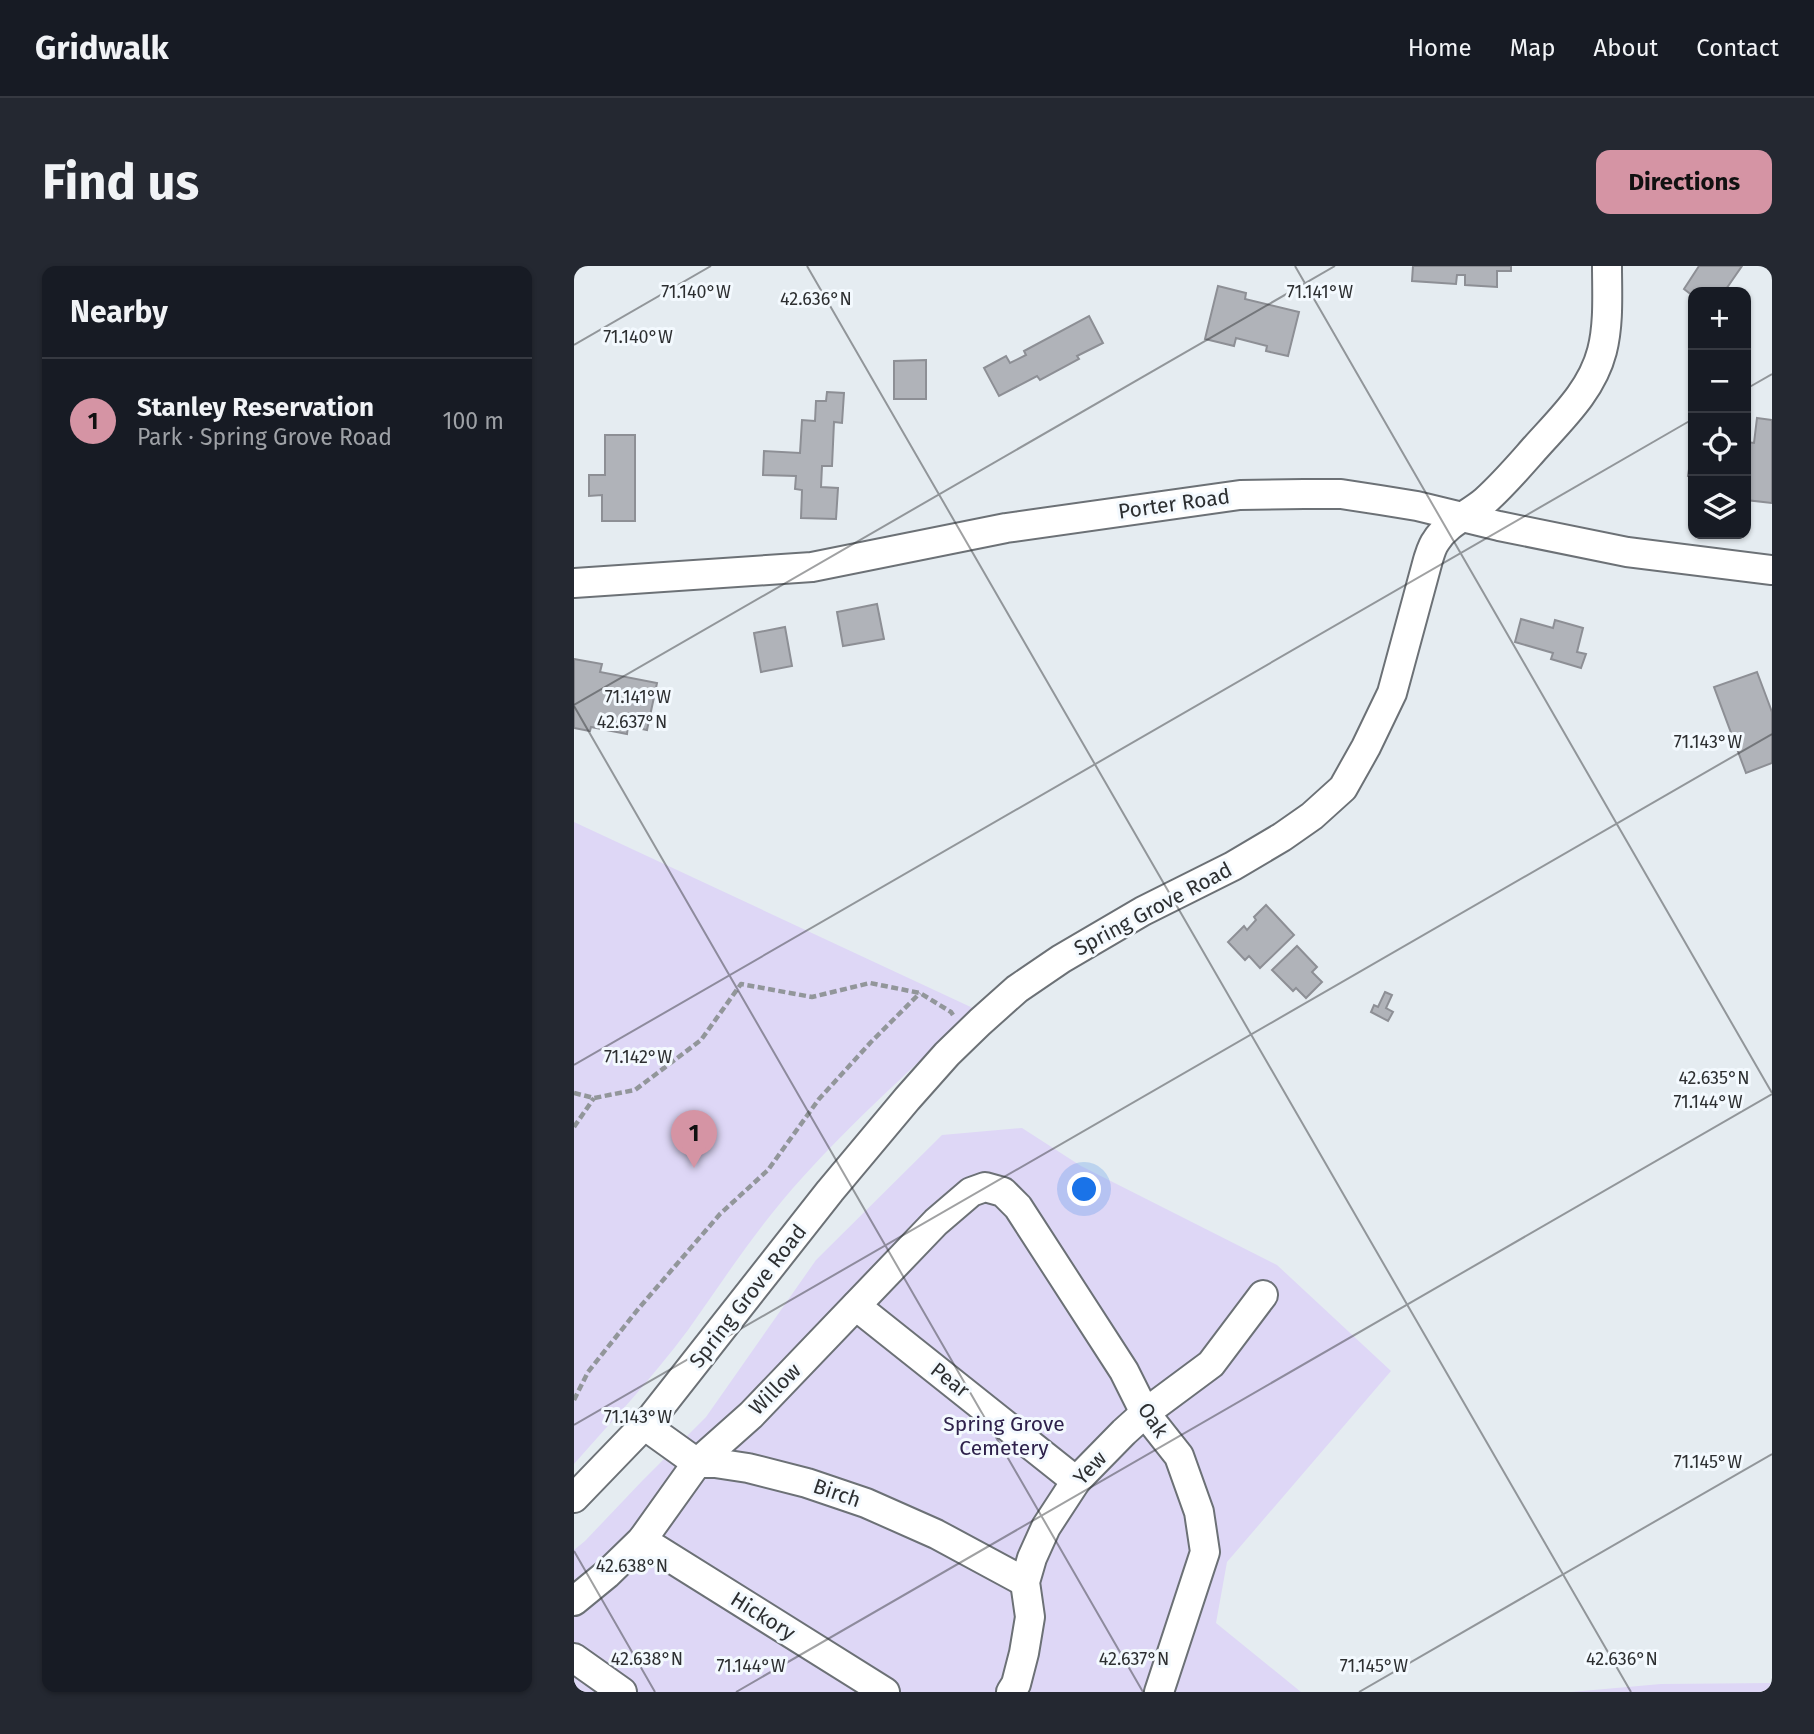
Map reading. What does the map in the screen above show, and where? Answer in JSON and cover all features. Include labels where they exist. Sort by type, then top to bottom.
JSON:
[{"type":"street","name":"Spring Grove Road","points":[[574,1498],[653,1416],[830,1191],[907,1099],[964,1038],[1017,989],[1061,959],[1143,911],[1233,866],[1312,816],[1343,788],[1392,693],[1434,542],[1444,530],[1488,498],[1518,467],[1574,404],[1592,377],[1603,349],[1607,266]]},
{"type":"street","name":"Porter Road","points":[[574,583],[812,567],[1006,528],[1240,495],[1341,494],[1418,506],[1499,526],[1627,552],[1772,569]]},
{"type":"street","name":"Willow","points":[[574,1601],[642,1540],[696,1462],[751,1415],[936,1222],[971,1192],[985,1188]]},
{"type":"street","name":"Oak","points":[[985,1188],[1003,1192],[1018,1207],[1124,1371],[1145,1413],[1179,1456],[1199,1513],[1205,1552],[1159,1692]]},
{"type":"street","name":"Yew","points":[[1011,1692],[1016,1684],[1024,1653],[1030,1616],[1025,1582],[1046,1527],[1076,1481],[1145,1413],[1211,1364],[1263,1295]]},
{"type":"street","name":"Pear","points":[[856,1306],[1076,1481]]},
{"type":"street","name":"Birch","points":[[644,1425],[696,1462],[748,1468],[807,1483],[866,1503],[936,1534],[1025,1582]]},
{"type":"street","name":"Hickory","points":[[642,1540],[885,1692]]},
{"type":"street","points":[[574,1658],[622,1692]]},
{"type":"path","points":[[574,1093],[594,1098],[635,1090],[701,1041],[741,984],[813,997],[870,983],[920,993],[951,1012],[964,1038]]},
{"type":"path","points":[[574,1400],[588,1372],[639,1308],[720,1214],[768,1170],[819,1099],[920,993]]},
{"type":"path","points":[[574,1126],[594,1098]]},
{"type":"green space","points":[[574,822],[975,1009],[876,1102],[804,1176],[757,1232],[675,1347],[574,1464]]},
{"type":"green space","name":"Spring Grove Cemetery","points":[[1022,1128],[1081,1166],[1277,1265],[1391,1371],[1227,1562],[1216,1623],[1301,1692],[574,1692],[574,1550],[706,1417],[816,1260],[942,1135]]},
{"type":"green space","points":[[1772,1683],[1772,1692],[1571,1692],[1661,1684]]},
{"type":"building","points":[[1413,266],[1511,266],[1511,271],[1497,271],[1497,287],[1465,285],[1465,275],[1457,275],[1456,284],[1412,281]]},
{"type":"building","points":[[1699,266],[1742,266],[1727,287],[1688,287],[1688,292],[1684,289]]},
{"type":"building","points":[[1218,286],[1246,293],[1245,299],[1299,312],[1288,356],[1266,351],[1267,346],[1236,338],[1234,346],[1205,339]]},
{"type":"building","points":[[1089,316],[1103,343],[1040,380],[1037,376],[999,396],[984,368],[1006,356],[1010,363],[1026,355],[1024,351]]},
{"type":"building","points":[[926,360],[926,399],[894,399],[894,361]]},
{"type":"building","points":[[827,392],[844,393],[842,423],[834,422],[832,466],[822,466],[821,487],[838,488],[836,519],[801,518],[802,490],[795,489],[796,476],[763,475],[764,451],[800,453],[802,420],[815,421],[816,401],[826,401]]},
{"type":"building","points":[[1757,418],[1772,420],[1772,503],[1751,501],[1751,443],[1754,443]]},
{"type":"building","points":[[605,435],[635,435],[635,521],[602,521],[602,495],[589,496],[589,475],[605,475]]},
{"type":"building","points":[[877,604],[884,639],[843,646],[837,612]]},
{"type":"building","points":[[1521,619],[1553,628],[1555,620],[1583,628],[1577,652],[1586,654],[1581,668],[1551,659],[1553,653],[1515,642]]},
{"type":"building","points":[[785,627],[792,666],[761,672],[754,633]]},
{"type":"building","points":[[574,659],[602,664],[600,672],[657,683],[647,730],[628,726],[627,734],[591,727],[590,731],[574,728]]},
{"type":"building","points":[[1757,672],[1772,712],[1772,763],[1746,773],[1714,687]]},
{"type":"building","points":[[1266,905],[1294,935],[1260,968],[1249,956],[1245,960],[1228,942],[1244,926],[1247,930],[1256,920],[1254,917]]},
{"type":"building","points":[[1297,946],[1317,967],[1312,972],[1322,982],[1306,998],[1296,988],[1293,991],[1272,970]]},
{"type":"building","points":[[1385,992],[1392,995],[1386,1008],[1393,1012],[1388,1021],[1371,1012],[1374,1005],[1378,1007]]},
{"type":"place","name":"Stanley Reservation","points":[[694,1168]]}]
